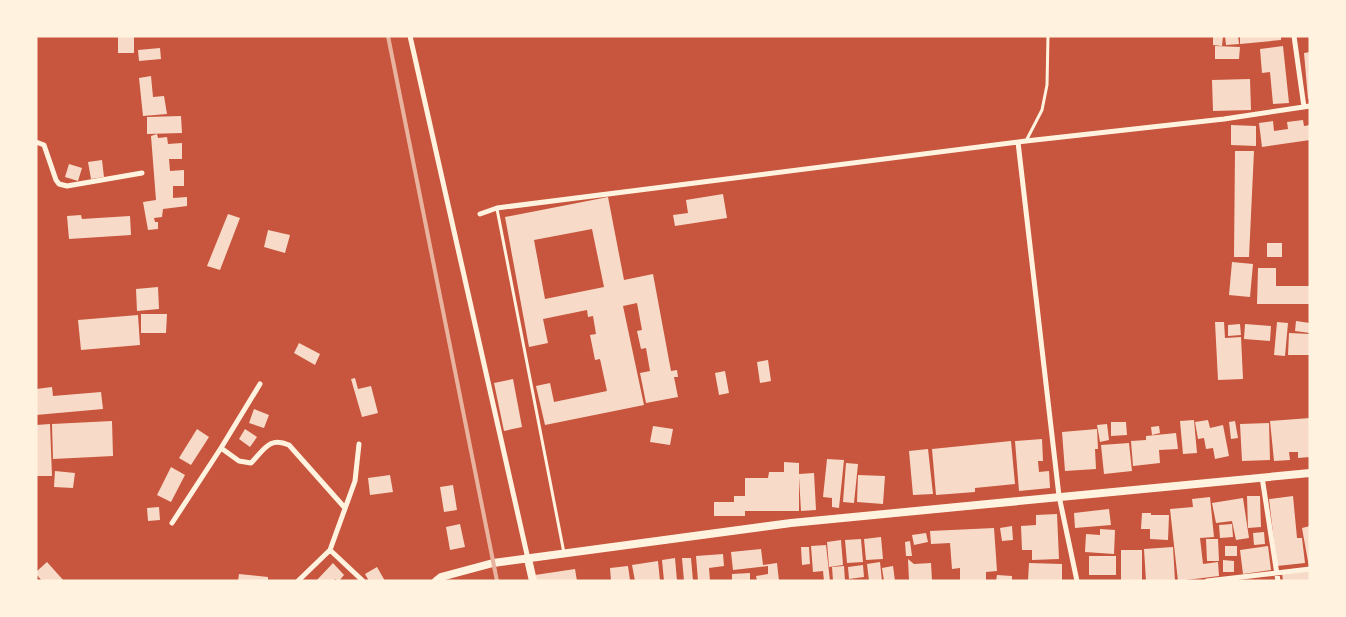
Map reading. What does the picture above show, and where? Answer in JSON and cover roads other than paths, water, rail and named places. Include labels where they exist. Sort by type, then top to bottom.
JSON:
[{"type":"street","points":[[410,36],[533,581]]},
{"type":"street","points":[[480,214],[497,208],[1026,141],[1224,119],[1307,107],[1294,36]]},
{"type":"street","points":[[36,142],[44,145],[59,184],[67,186],[142,173]]},
{"type":"street","points":[[1018,142],[1059,496],[1077,581]]},
{"type":"street","points":[[172,522],[221,448],[260,384]]},
{"type":"street","points":[[221,448],[239,461],[251,463],[272,442],[278,441],[289,444],[345,508]]},
{"type":"street","points":[[298,581],[330,550],[355,481],[359,444]]},
{"type":"street","points":[[436,581],[441,577],[493,563],[791,523],[1310,473]]},
{"type":"street","points":[[1262,477],[1278,581]]},
{"type":"street","points":[[330,550],[363,581]]},
{"type":"street","points":[[1207,581],[1310,569]]},
{"type":"lane","points":[[1026,141],[1042,110],[1047,85],[1048,36]]},
{"type":"lane","points":[[497,208],[565,554]]},
{"type":"railway","points":[[388,36],[497,581]]}]
